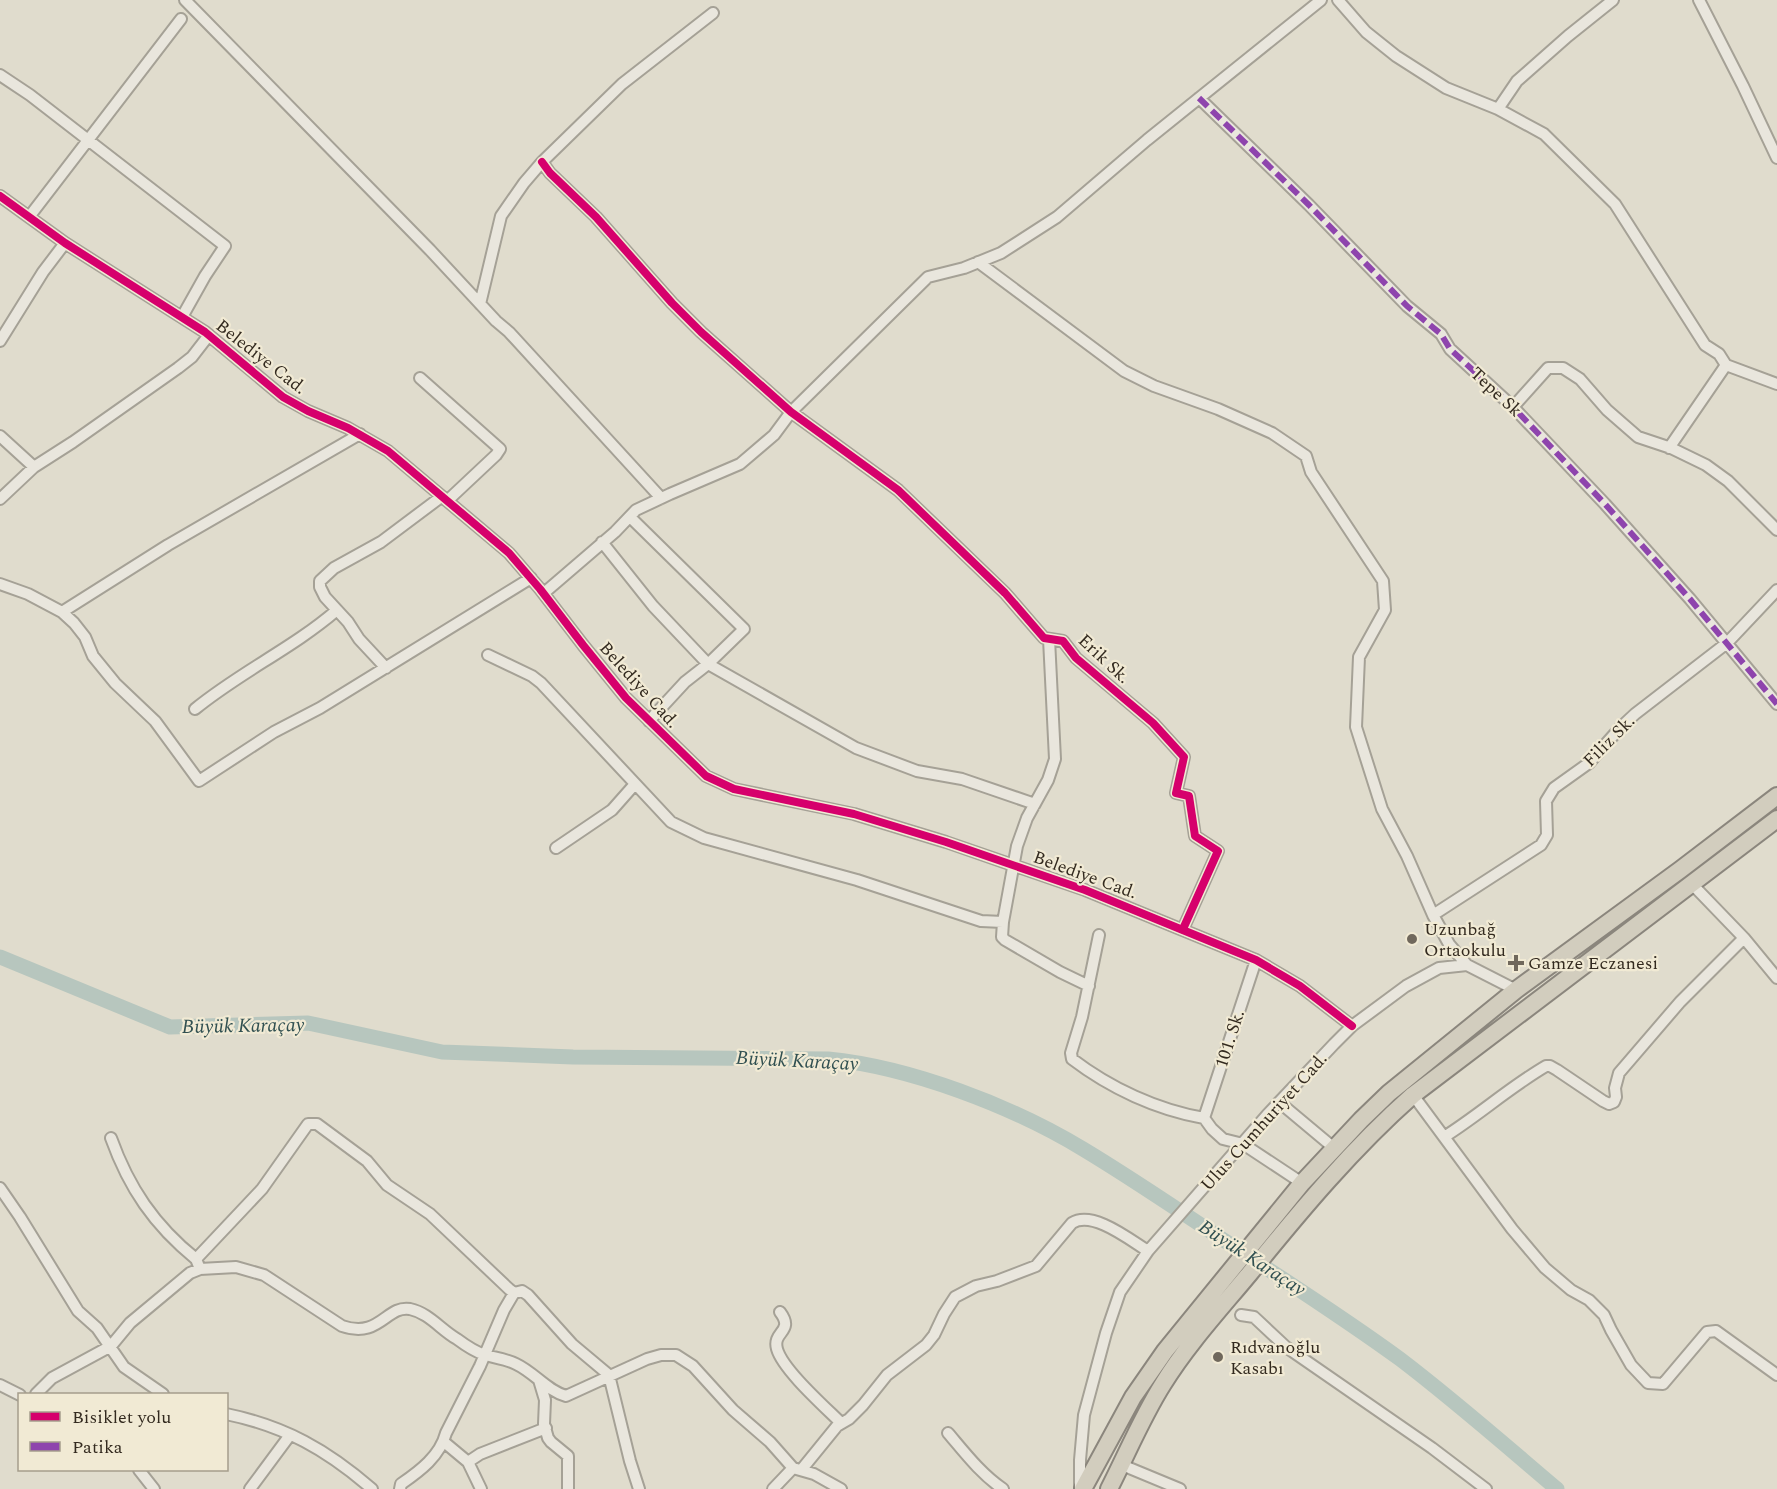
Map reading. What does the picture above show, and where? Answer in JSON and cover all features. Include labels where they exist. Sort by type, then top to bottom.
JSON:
[{"type":"highway","points":[[1082,1489],[1133,1398],[1165,1351],[1302,1183],[1389,1093],[1516,990],[1777,796]]},
{"type":"highway","points":[[1109,1489],[1149,1407],[1164,1382],[1218,1312],[1306,1206],[1370,1135],[1413,1095],[1777,819]]},
{"type":"street","points":[[185,0],[509,332],[661,498]]},
{"type":"street","points":[[544,593],[636,510],[740,464],[774,435],[791,412],[928,277],[1001,253],[1057,217],[1321,0]]},
{"type":"street","points":[[1338,0],[1366,32],[1396,56],[1446,88],[1498,109],[1545,134],[1615,204],[1705,345],[1719,354],[1726,365],[1777,384]]},
{"type":"street","points":[[1498,109],[1516,81],[1613,0]]},
{"type":"street","points":[[1699,0],[1777,158]]},
{"type":"street","points":[[480,304],[501,216],[524,183],[542,162],[622,84],[713,13]]},
{"type":"street","points":[[29,217],[181,19]]},
{"type":"street","points":[[0,75],[30,95],[225,246],[205,276],[183,317]]},
{"type":"street","name":"Tepe Sk","points":[[1199,98],[1309,205],[1407,306],[1441,334],[1450,349],[1513,407],[1613,512],[1690,598],[1777,704]]},
{"type":"street","name":"Erik Sk.","points":[[542,162],[550,173],[596,216],[694,325],[791,412],[898,490],[1005,593],[1044,638],[1063,641],[1076,657],[1154,723],[1184,758],[1176,793],[1188,796],[1195,836],[1218,851],[1183,929]]},
{"type":"street","name":"Belediye Cad.","points":[[0,196],[64,243],[209,335],[283,397],[360,434],[388,451],[509,553],[544,593],[626,698],[706,776],[734,789],[854,814],[946,842],[1085,890],[1256,960],[1300,986],[1352,1026]]},
{"type":"street","points":[[0,341],[64,243]]},
{"type":"street","points":[[978,262],[1124,372],[1154,386],[1218,409],[1272,434],[1306,456],[1311,472],[1383,581],[1386,610],[1359,657],[1356,728],[1382,810],[1407,856],[1432,915],[1449,944],[1467,965],[1516,990]]},
{"type":"street","points":[[0,499],[34,467],[178,368],[192,357],[209,335]]},
{"type":"street","points":[[1669,448],[1726,365]]},
{"type":"street","points":[[1513,407],[1548,368],[1563,368],[1580,379],[1607,410],[1638,437],[1706,465],[1728,481],[1777,530]]},
{"type":"street","points":[[386,668],[325,597],[320,581],[325,575],[381,542],[444,499],[500,449],[420,378]]},
{"type":"street","points":[[62,612],[168,545],[360,434]]},
{"type":"street","points":[[0,436],[34,467]]},
{"type":"street","points":[[630,517],[744,629],[686,682],[649,721]]},
{"type":"street","points":[[602,542],[652,606],[708,664],[856,748],[917,771],[962,779],[1035,804]]},
{"type":"street","points":[[0,584],[28,594],[62,612],[74,623],[85,637],[93,656],[115,683],[155,721],[199,781],[274,732],[320,708],[531,578]]},
{"type":"street","name":"Filiz Sk.","points":[[1432,915],[1542,845],[1547,835],[1546,801],[1554,788],[1589,763],[1635,714],[1727,643],[1777,590]]},
{"type":"street","points":[[195,709],[246,672],[317,627],[337,610]]},
{"type":"street","points":[[1049,639],[1055,759],[1048,780],[1027,818],[1017,846],[1002,937],[1060,972],[1089,986]]},
{"type":"street","points":[[488,655],[532,676],[541,683],[670,822],[704,838],[857,880],[981,921],[1003,922]]},
{"type":"street","points":[[556,848],[612,810],[635,784]]},
{"type":"street","points":[[1691,883],[1744,938],[1777,978]]},
{"type":"street","points":[[1099,935],[1089,986],[1071,1053],[1072,1059],[1094,1074],[1147,1102],[1177,1113],[1204,1118],[1223,1138],[1302,1183]]},
{"type":"street","points":[[1444,1137],[1465,1124],[1508,1090],[1546,1066],[1557,1070],[1603,1101],[1609,1104],[1614,1102],[1619,1073],[1689,991],[1744,938]]},
{"type":"street","name":"101. Sk.","points":[[1204,1118],[1256,960]]},
{"type":"street","name":"Ulus Cumhuriyet Cad.","points":[[1082,1489],[1080,1460],[1084,1415],[1106,1333],[1120,1292],[1148,1251],[1279,1102],[1352,1026],[1406,986],[1439,968],[1467,965]]},
{"type":"street","points":[[1413,1095],[1512,1229],[1545,1268],[1571,1290],[1598,1307],[1632,1365],[1648,1383],[1664,1384],[1707,1332],[1716,1331],[1777,1374]]},
{"type":"street","points":[[1279,1102],[1334,1148]]},
{"type":"street","points":[[38,1393],[52,1378],[111,1347],[130,1323],[190,1273],[262,1189],[308,1124],[317,1124],[368,1161],[387,1185],[430,1214],[514,1293]]},
{"type":"street","points":[[111,1138],[120,1165],[142,1202],[164,1231],[198,1264],[236,1267],[264,1275],[342,1326],[354,1330],[370,1328],[396,1311],[408,1309],[423,1314],[455,1338],[484,1355],[514,1362],[532,1372],[550,1389],[566,1396],[609,1375],[661,1355],[676,1355],[693,1366],[733,1410],[797,1469],[841,1489]]},
{"type":"street","points":[[0,1188],[78,1311],[97,1328],[124,1367],[160,1393]]},
{"type":"street","points":[[773,1489],[797,1469],[841,1423],[849,1419],[863,1405],[887,1375],[926,1344],[934,1335],[955,1297],[976,1286],[997,1281],[1036,1266],[1077,1220],[1099,1222],[1148,1251]]},
{"type":"street","points":[[400,1489],[401,1484],[427,1466],[444,1442],[446,1433],[504,1310],[514,1293],[519,1290],[528,1295],[572,1344],[609,1375],[639,1489]]},
{"type":"street","points":[[780,1312],[786,1323],[785,1330],[778,1336],[777,1351],[795,1375],[841,1423]]},
{"type":"street","points":[[1241,1315],[1254,1317],[1286,1347],[1432,1448],[1486,1489]]},
{"type":"street","points":[[539,1378],[545,1400],[546,1428],[551,1442],[568,1456],[567,1489]]},
{"type":"street","points":[[0,1385],[18,1394]]},
{"type":"street","points":[[228,1414],[254,1420],[290,1435],[342,1463],[372,1489]]},
{"type":"street","points":[[468,1462],[480,1454],[546,1428]]},
{"type":"street","points":[[948,1433],[986,1475],[1003,1489]]},
{"type":"street","points":[[250,1489],[290,1435]]},
{"type":"street","points":[[444,1442],[468,1462],[481,1489]]},
{"type":"street","points":[[1122,1465],[1180,1489]]},
{"type":"street","points":[[140,1471],[154,1489]]},
{"type":"waterway","name":"Büyük Karaçay","points":[[0,957],[170,1027],[308,1023],[442,1052],[573,1057],[828,1059],[892,1070],[960,1091],[1025,1118],[1083,1149],[1309,1296],[1420,1375],[1557,1489]]},
{"type":"marked path","points":[[1199,98],[1309,205],[1407,306],[1441,334],[1450,349],[1513,407],[1605,504],[1690,599],[1777,704]]},
{"type":"cycle path","points":[[542,162],[550,173],[596,217],[672,303],[701,332],[791,412],[898,490],[1005,593],[1044,638],[1063,641],[1076,658],[1153,723],[1184,757],[1176,793],[1189,796],[1195,836],[1218,851],[1183,929]]},
{"type":"cycle path","points":[[0,196],[65,243],[205,332],[283,397],[308,411],[348,428],[388,451],[509,553],[626,698],[706,776],[734,789],[854,814],[946,842],[1085,890],[1256,960],[1300,986],[1352,1026]]},
{"type":"place","name":"Uzunbağ Ortaokulu","points":[[1412,939]]},
{"type":"place","name":"Gamze Eczanesi","points":[[1516,963]]},
{"type":"place","name":"Rıdvanoğlu Kasabı","points":[[1218,1357]]}]
